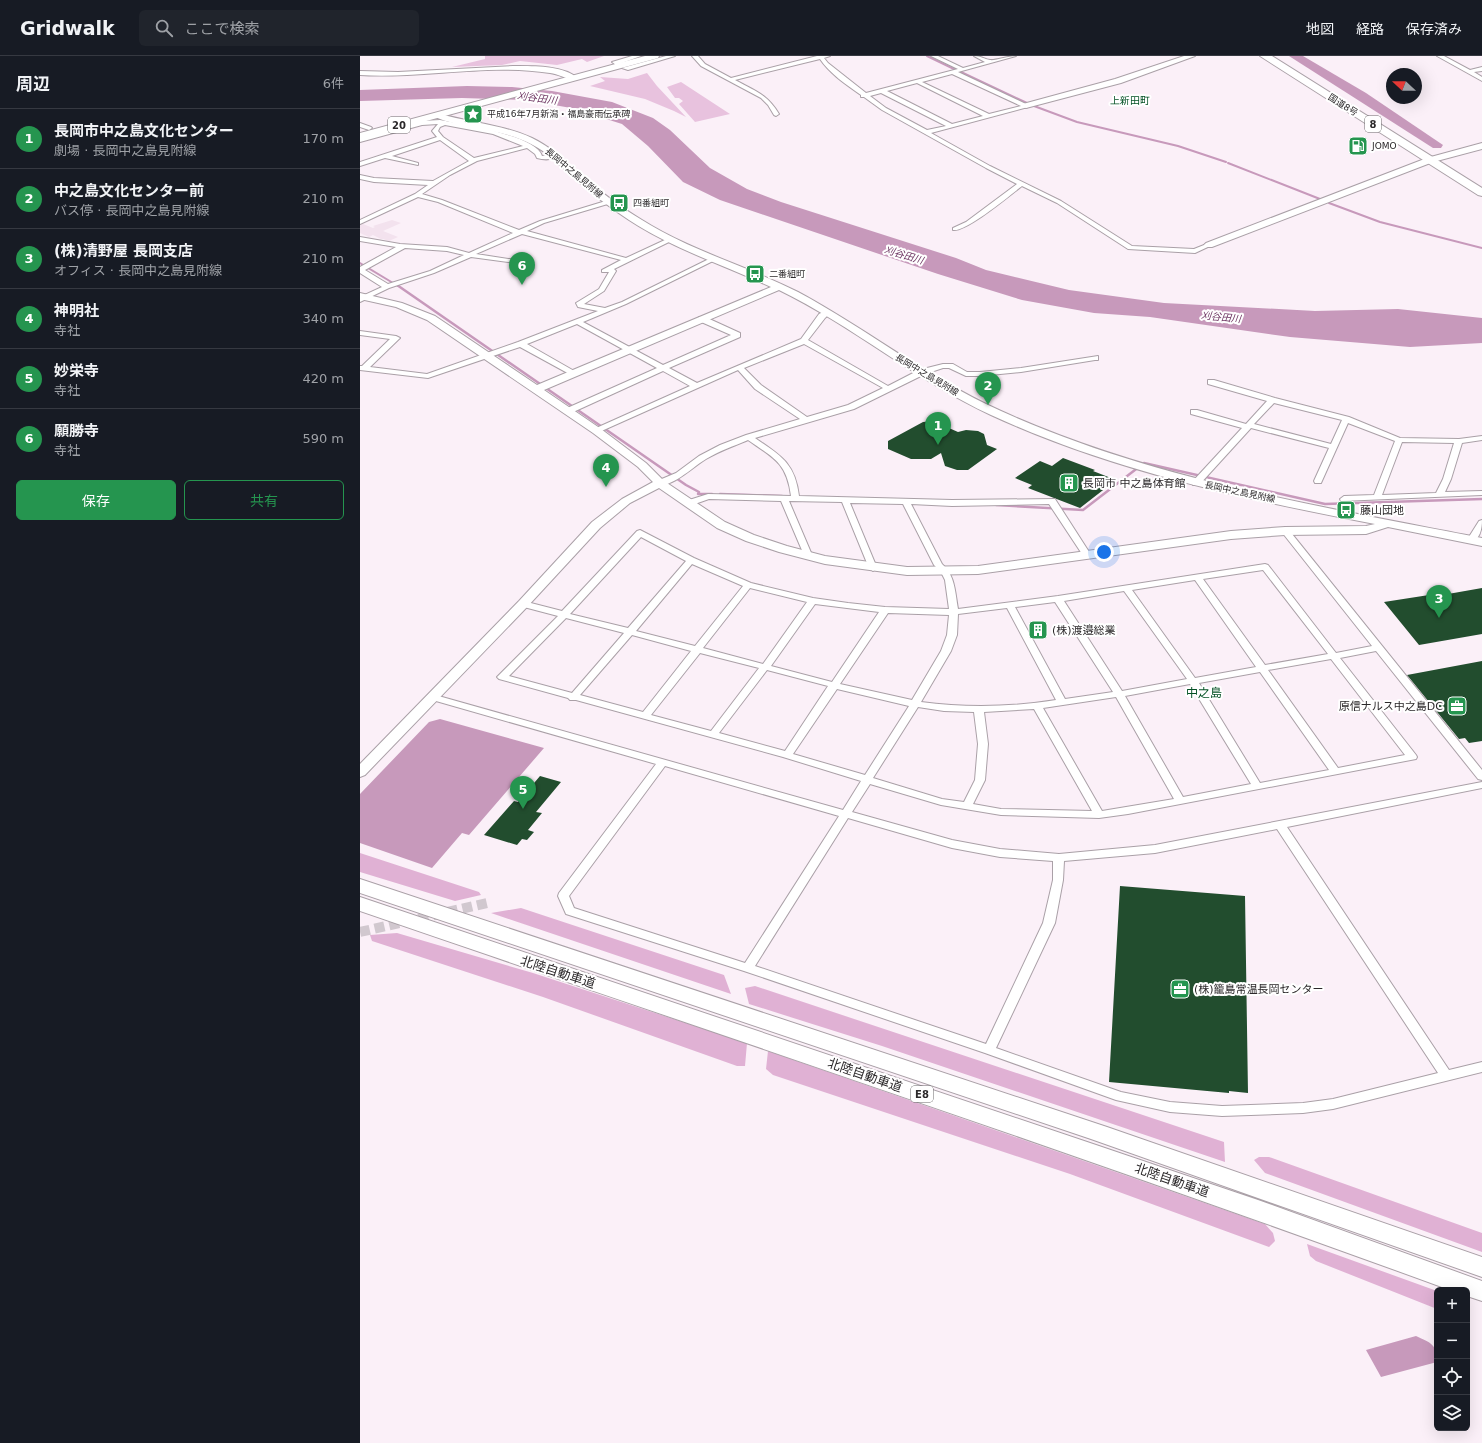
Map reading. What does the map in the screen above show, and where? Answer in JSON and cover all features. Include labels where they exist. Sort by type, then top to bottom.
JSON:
[{"type":"highway","name":"国道8号","points":[[1265,56],[1435,159],[1482,184]]},
{"type":"highway","name":"国道8号","points":[[1276,56],[1435,159],[1482,193]]},
{"type":"highway","name":"北陸自動車道","points":[[360,886],[1092,1130],[1482,1267]]},
{"type":"highway","name":"北陸自動車道","points":[[360,904],[1076,1147],[1250,1207],[1482,1290]]},
{"type":"main road","name":"20","points":[[360,136],[441,119],[454,110],[655,56]]},
{"type":"street","points":[[616,64],[615,62],[638,56]]},
{"type":"street","points":[[625,68],[672,56]]},
{"type":"street","points":[[695,56],[703,65],[763,97],[770,104],[776,114]]},
{"type":"street","points":[[730,80],[823,56],[826,64],[863,96],[916,128],[928,132],[1021,184],[1036,189],[1059,202],[1130,248],[1195,251],[1435,159],[1482,146]]},
{"type":"street","points":[[934,56],[962,69]]},
{"type":"street","points":[[977,56],[990,62]]},
{"type":"street","points":[[863,96],[1013,56]]},
{"type":"street","points":[[928,132],[1118,81],[1191,56]]},
{"type":"street","points":[[1440,56],[1482,79]]},
{"type":"street","points":[[360,73],[386,74],[532,68],[558,72],[573,78]]},
{"type":"street","points":[[1469,72],[1482,69]]},
{"type":"street","points":[[952,72],[1026,106]]},
{"type":"street","points":[[918,82],[988,116]]},
{"type":"street","points":[[882,91],[951,126]]},
{"type":"street","points":[[441,119],[435,131],[441,138],[474,161]]},
{"type":"street","points":[[360,140],[441,119],[494,132],[529,146],[538,153],[538,157],[544,158],[555,156]]},
{"type":"street","name":"長岡中之島見附線","points":[[441,119],[510,133],[531,140],[555,156],[609,202],[637,222],[669,240],[780,287],[827,312],[922,372],[981,406],[1059,440],[1196,483],[1476,541]]},
{"type":"street","points":[[360,125],[369,128],[360,130]]},
{"type":"street","points":[[360,164],[441,138]]},
{"type":"street","points":[[360,222],[417,195],[448,174],[474,161],[529,146]]},
{"type":"street","points":[[385,156],[416,164]]},
{"type":"street","points":[[360,177],[374,180],[436,183]]},
{"type":"street","points":[[955,229],[968,223],[1021,184]]},
{"type":"street","points":[[417,195],[440,201],[521,232],[627,260]]},
{"type":"street","points":[[362,298],[387,287],[432,272],[542,222],[609,202]]},
{"type":"street","points":[[360,239],[404,246],[447,249],[522,263]]},
{"type":"street","points":[[604,310],[580,306],[580,302],[602,290],[613,271],[606,270],[669,240]]},
{"type":"street","points":[[387,287],[360,270],[404,246]]},
{"type":"street","points":[[362,368],[428,376],[521,344],[624,303],[712,259]]},
{"type":"street","points":[[536,390],[780,287]]},
{"type":"street","points":[[362,298],[399,305],[431,318],[597,430],[642,465],[660,483],[732,531],[783,549],[808,555],[874,568],[907,571],[945,571],[1005,567],[1231,535],[1284,531],[1366,530],[1388,523]]},
{"type":"street","points":[[597,430],[739,367],[804,341],[822,316],[827,312]]},
{"type":"street","points":[[568,410],[664,369],[737,335],[702,319]]},
{"type":"street","points":[[576,322],[696,386]]},
{"type":"street","points":[[360,333],[396,338],[362,368]]},
{"type":"street","points":[[804,341],[889,389]]},
{"type":"street","points":[[521,344],[573,374]]},
{"type":"street","points":[[360,772],[523,604],[596,525],[626,501],[679,475],[713,452],[749,437],[851,407],[922,372],[947,366],[966,374],[1000,373],[1095,358]]},
{"type":"street","points":[[739,367],[758,387],[806,420]]},
{"type":"street","points":[[1211,382],[1272,400],[1346,419],[1399,440],[1459,441],[1482,438]]},
{"type":"street","points":[[1196,483],[1272,400]]},
{"type":"street","points":[[1194,412],[1333,447]]},
{"type":"street","points":[[1318,481],[1346,419]]},
{"type":"street","points":[[749,437],[780,459],[786,466],[790,474],[795,498]]},
{"type":"street","points":[[1377,497],[1399,440]]},
{"type":"street","points":[[1439,495],[1447,479],[1459,441]]},
{"type":"street","points":[[1344,499],[1482,494]]},
{"type":"street","points":[[689,503],[708,496],[952,503],[1052,501],[1087,555]]},
{"type":"street","points":[[784,498],[808,555]]},
{"type":"street","points":[[845,500],[874,568]]},
{"type":"street","points":[[748,968],[915,704],[946,651],[952,635],[954,612],[949,580],[945,571],[938,565],[906,502]]},
{"type":"street","points":[[1476,541],[1482,523]]},
{"type":"street","points":[[1284,531],[1482,778]]},
{"type":"street","points":[[640,533],[691,560],[748,585],[814,600],[885,610],[954,612],[1058,599],[1265,567],[1412,757],[1128,811],[1099,815],[1001,812],[941,802],[787,755],[573,698],[502,677],[564,615],[640,533]]},
{"type":"street","points":[[573,698],[691,560]]},
{"type":"street","points":[[1197,577],[1336,772]]},
{"type":"street","points":[[645,716],[748,585]]},
{"type":"street","points":[[1127,589],[1192,680],[1257,786]]},
{"type":"street","points":[[1058,599],[1119,694],[1180,800]]},
{"type":"street","points":[[713,735],[814,600]]},
{"type":"street","points":[[523,604],[834,685],[915,704],[944,708],[978,709],[1037,706],[1119,694],[1379,648]]},
{"type":"street","points":[[1009,604],[1062,702]]},
{"type":"street","points":[[787,755],[885,610]]},
{"type":"street","points":[[432,698],[952,844],[1000,853],[1059,858],[1155,849],[1482,785]]},
{"type":"street","points":[[1037,706],[1099,815]]},
{"type":"street","points":[[968,806],[980,780],[983,744],[978,709]]},
{"type":"street","points":[[662,763],[563,896],[570,910],[748,968],[989,1050],[1120,1097],[1170,1107],[1222,1111],[1303,1108],[1333,1104],[1482,1067]]},
{"type":"street","points":[[1280,825],[1446,1075]]},
{"type":"street","points":[[989,1050],[1049,923],[1058,880],[1059,858]]},
{"type":"shaded area","points":[[485,56],[604,56],[587,62],[582,59],[557,65],[520,61],[502,65],[452,67],[485,59]]},
{"type":"shaded area","points":[[647,73],[686,117],[645,99],[590,86],[605,81],[600,77],[628,79]]},
{"type":"shaded area","points":[[681,82],[730,114],[695,122],[679,104],[683,101],[679,98],[675,98],[667,87]]},
{"type":"shaded area","points":[[392,220],[401,223],[383,231],[398,237],[389,241],[373,235],[369,237],[360,233],[360,225],[363,224],[373,228],[375,227],[373,226]]},
{"type":"shaded area","points":[[360,853],[479,892],[481,895],[455,901],[360,872]]},
{"type":"shaded area","points":[[521,908],[724,975],[731,994],[491,913]]},
{"type":"shaded area","points":[[397,933],[533,973],[747,1043],[745,1066],[737,1066],[543,997],[372,941],[370,935]]},
{"type":"shaded area","points":[[755,986],[1224,1142],[1225,1162],[882,1046],[749,1004],[745,988]]},
{"type":"shaded area","points":[[768,1051],[1265,1224],[1273,1233],[1275,1241],[1269,1247],[1070,1174],[773,1075],[766,1069]]},
{"type":"shaded area","points":[[1259,1157],[1269,1157],[1482,1233],[1482,1252],[1265,1173],[1254,1160]]},
{"type":"shaded area","points":[[1307,1244],[1434,1290],[1434,1308],[1316,1261],[1310,1256]]},
{"type":"water","name":"刈谷田川","points":[[467,86],[512,87],[552,91],[612,102],[653,118],[670,130],[710,168],[747,189],[781,202],[956,258],[986,270],[1069,290],[1164,303],[1315,311],[1398,309],[1482,318],[1482,343],[1410,347],[1290,337],[1150,317],[1094,313],[1022,300],[938,274],[720,200],[683,182],[648,146],[622,124],[571,108],[526,100],[462,98],[360,101],[360,90]]},
{"type":"water","points":[[440,719],[544,748],[469,835],[462,833],[432,868],[360,843],[360,794],[429,722]]},
{"type":"water","points":[[1416,1336],[1426,1340],[1432,1345],[1434,1348],[1434,1363],[1381,1377],[1366,1350]]},
{"type":"building","points":[[933,421],[958,432],[966,430],[978,431],[984,434],[987,445],[997,449],[968,470],[957,470],[945,466],[941,453],[931,459],[911,459],[888,449],[888,441],[923,422]]},
{"type":"building","name":"長岡市 中之島体育館","points":[[1063,458],[1116,480],[1080,508],[1028,488],[1032,485],[1015,478],[1040,461],[1052,466]]},
{"type":"building","points":[[1482,588],[1482,634],[1419,645],[1384,602],[1429,595],[1431,597]]},
{"type":"building","name":"(株)渡邉総業","points":[[1041,625],[1046,633],[1035,636],[1029,627]]},
{"type":"building","name":"原信ナルス中之島DC","points":[[1482,661],[1482,741],[1469,743],[1465,738],[1459,739],[1407,675]]},
{"type":"building","points":[[540,776],[561,782],[536,812],[542,813],[528,830],[534,832],[527,840],[522,839],[517,845],[484,835],[514,801],[518,802]]},
{"type":"building","name":"(株)籠島常温長岡センター","points":[[1120,886],[1245,896],[1248,1093],[1229,1091],[1229,1093],[1109,1082]]},
{"type":"waterway","points":[[927,56],[954,69]]},
{"type":"waterway","points":[[1295,56],[1362,96],[1437,145]]},
{"type":"waterway","points":[[961,72],[1027,103]]},
{"type":"waterway","points":[[1034,106],[1077,122],[1178,146],[1226,162]]},
{"type":"waterway","points":[[1228,163],[1320,199]]},
{"type":"waterway","points":[[1329,203],[1380,222],[1482,248]]},
{"type":"waterway","points":[[360,263],[398,286]]},
{"type":"waterway","points":[[397,285],[686,485],[699,492],[698,494],[712,494]]},
{"type":"waterway","points":[[996,505],[1083,510],[1144,463],[1325,504],[1482,499]]},
{"type":"waterway","points":[[720,494],[782,496]]},
{"type":"tunnel","points":[[360,932],[487,903]]},
{"type":"place","name":"平成16年7月新潟・福島豪雨伝承碑","points":[[473,114]]},
{"type":"place","name":"JOMO","points":[[1358,146]]},
{"type":"place","name":"四番組町","points":[[619,203]]},
{"type":"place","name":"二番組町","points":[[755,274]]},
{"type":"place","name":"願勝寺","points":[[522,285]]},
{"type":"place","name":"中之島文化センター前","points":[[988,405]]},
{"type":"place","name":"長岡市中之島文化センター","points":[[938,445]]},
{"type":"place","name":"長岡市 中之島体育館","points":[[1069,483]]},
{"type":"place","name":"神明社","points":[[606,487]]},
{"type":"place","name":"藤山団地","points":[[1346,510]]},
{"type":"place","name":"(株)清野屋 長岡支店","points":[[1439,618]]},
{"type":"place","name":"(株)渡邉総業","points":[[1038,630]]},
{"type":"place","name":"原信ナルス中之島DC","points":[[1457,706]]},
{"type":"place","name":"妙栄寺","points":[[523,809]]},
{"type":"place","name":"(株)籠島常温長岡センター","points":[[1180,989]]},
{"type":"district","name":"上新田町","points":[[1130,100]]},
{"type":"district","name":"中之島","points":[[1204,693]]}]
